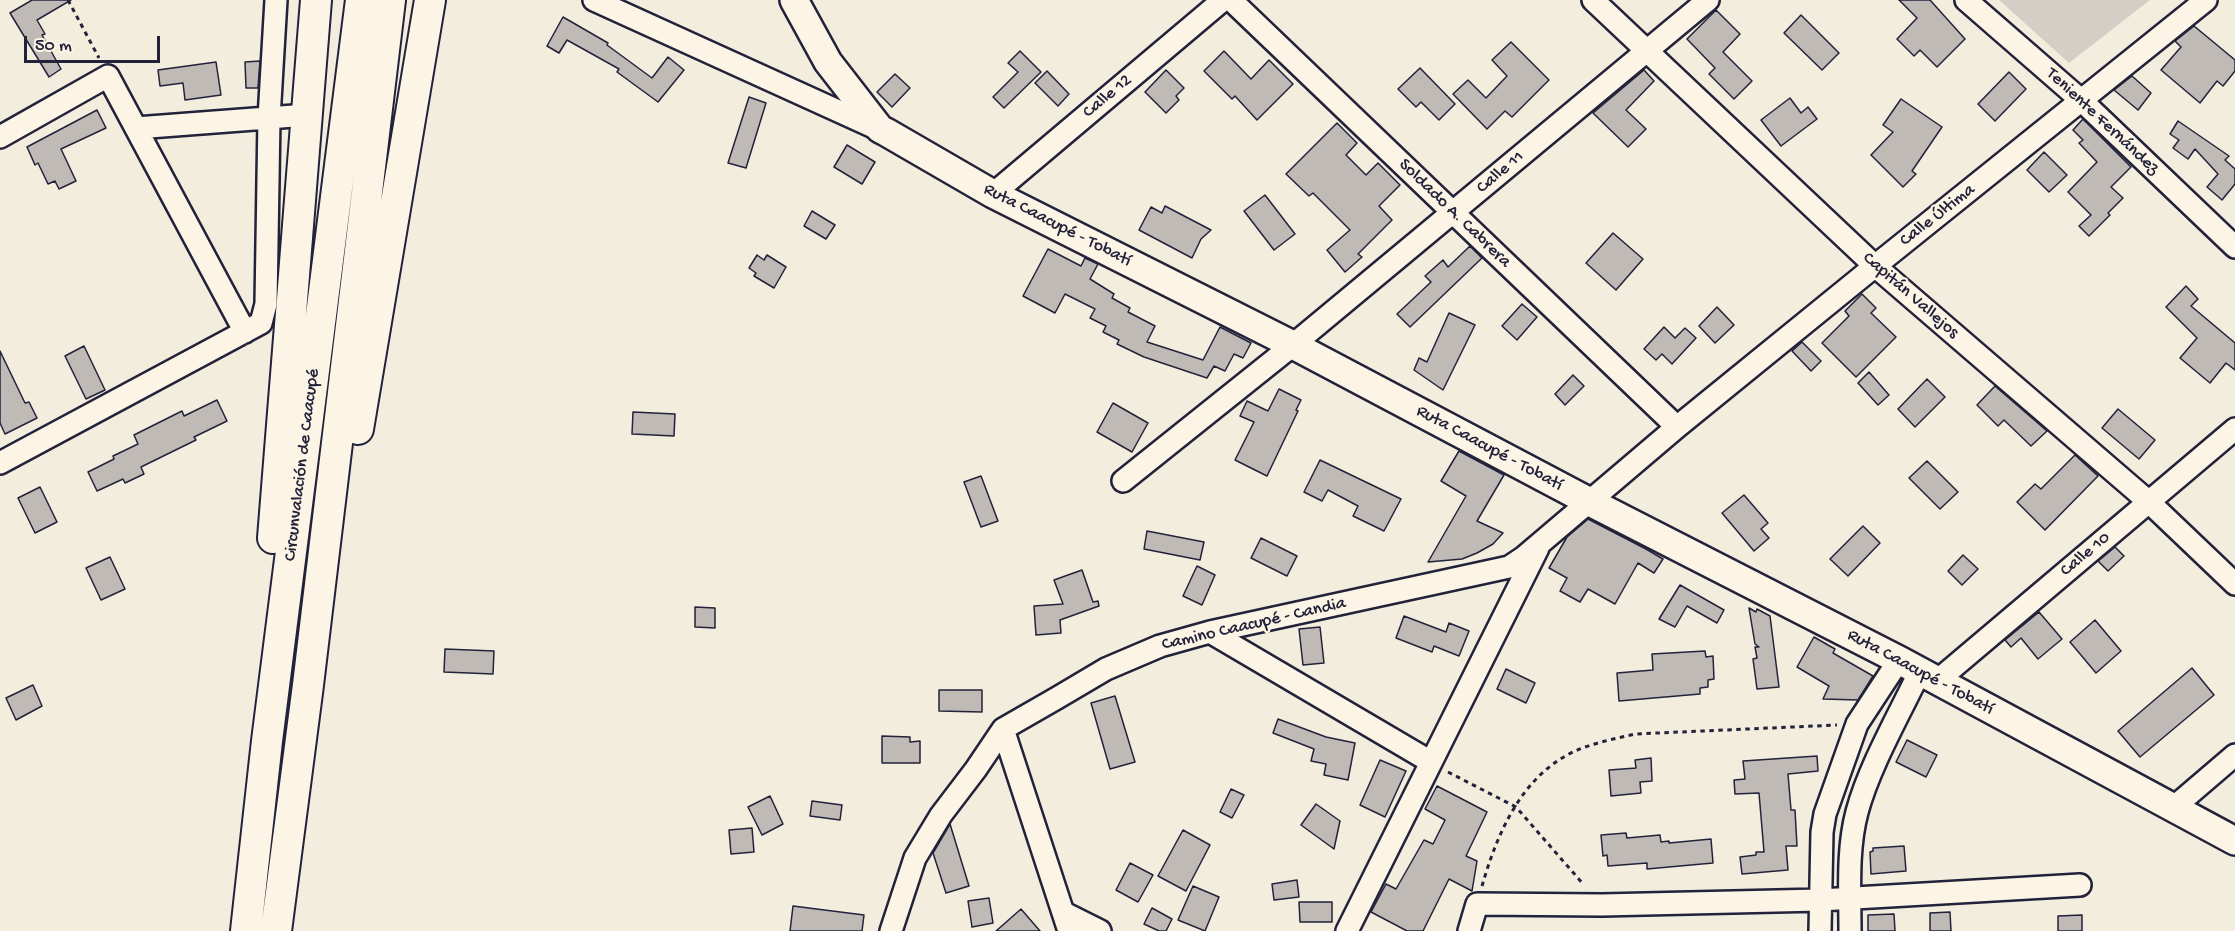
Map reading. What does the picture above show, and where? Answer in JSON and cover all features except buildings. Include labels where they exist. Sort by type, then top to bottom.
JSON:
[{"type":"highway","points":[[276,679],[270,663],[266,630],[316,0]]},
{"type":"highway","name":"Circunvalación de Caacupé","points":[[246,931],[361,0]]},
{"type":"highway","name":"Circunvalación de Caacupé","points":[[276,931],[308,685],[390,0]]},
{"type":"highway","points":[[308,685],[319,659],[333,582],[403,151],[430,0]]},
{"type":"main road","name":"Ruta Caacupé - Tobatí","points":[[794,0],[828,62],[880,129],[993,194],[1293,345],[1918,672],[2235,841]]},
{"type":"street","points":[[0,463],[261,323],[266,304],[269,118],[276,0]]},
{"type":"street","points":[[594,0],[886,132]]},
{"type":"street","name":"Calle 12","points":[[993,194],[1223,0]]},
{"type":"street","name":"Soldado A. Cabrera","points":[[1231,0],[1677,427]]},
{"type":"street","name":"Capitán Vallejos","points":[[1593,0],[1875,266],[2149,502],[2235,584]]},
{"type":"street","name":"Calle 11","points":[[1123,481],[1453,214],[1708,0]]},
{"type":"street","name":"Teniente Fernández","points":[[1966,0],[2082,101],[2235,247]]},
{"type":"street","name":"Calle Última","points":[[1588,501],[1875,266],[2206,0]]},
{"type":"street","points":[[0,137],[108,76],[245,332]]},
{"type":"street","points":[[136,128],[306,115]]},
{"type":"street","name":"Calle 10","points":[[1918,672],[2149,502],[2235,429]]},
{"type":"street","name":"Camino Caacupé - Candia","points":[[891,931],[915,858],[941,815],[1003,729],[1106,669],[1160,646],[1210,632],[1509,567],[1524,557],[1588,501]]},
{"type":"street","points":[[1347,931],[1542,540]]},
{"type":"street","points":[[1210,632],[1431,762]]},
{"type":"street","points":[[1820,931],[1822,832],[1857,724],[1918,672]]},
{"type":"street","points":[[1850,931],[1852,842],[1863,791],[1918,672]]},
{"type":"street","points":[[1003,729],[1066,922],[1100,931]]},
{"type":"street","points":[[2173,808],[2235,755]]},
{"type":"street","points":[[1469,931],[1477,904],[1602,905],[1820,900],[2080,885]]},
{"type":"path","points":[[68,0],[108,76]]},
{"type":"path","points":[[1477,904],[1501,829],[1524,794],[1548,767],[1573,752],[1603,741],[1635,734],[1857,724]]},
{"type":"path","points":[[1431,762],[1516,807],[1602,905]]},
{"type":"shaded area","points":[[1999,0],[2150,0],[2069,63]]}]
